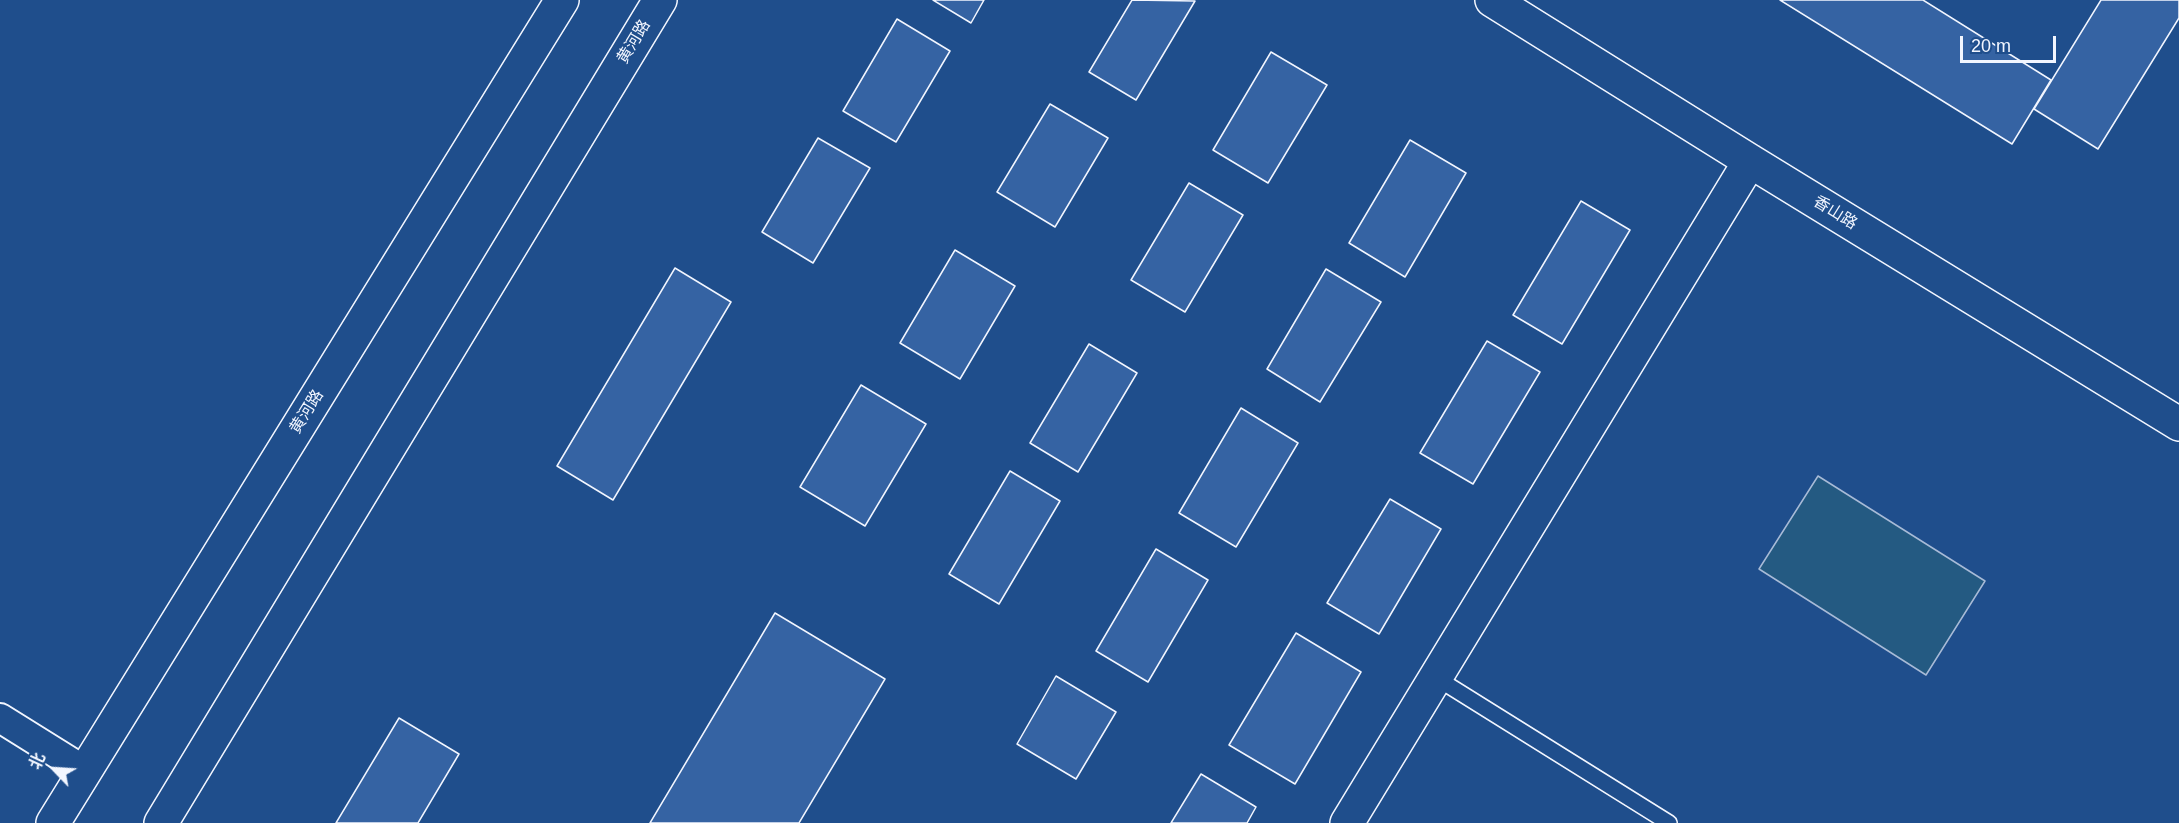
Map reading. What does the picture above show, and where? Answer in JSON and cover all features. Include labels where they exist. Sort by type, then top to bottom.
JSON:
[{"type":"main road","name":"黄河路","points":[[52,823],[562,0]]},
{"type":"main road","name":"黄河路","points":[[161,823],[660,0]]},
{"type":"main road","name":"香山路","points":[[1492,0],[2179,424]]},
{"type":"main road","points":[[1347,823],[1750,161]]},
{"type":"street","points":[[0,718],[85,771]]},
{"type":"lane","points":[[1435,677],[1669,823]]},
{"type":"shaded area","points":[[1818,476],[1985,581],[1926,675],[1759,569]]},
{"type":"building","points":[[933,0],[984,0],[971,23]]},
{"type":"building","points":[[1132,0],[1195,1],[1136,100],[1089,72]]},
{"type":"building","points":[[1780,0],[1923,0],[2051,80],[2012,144]]},
{"type":"building","points":[[2101,0],[2179,0],[2179,18],[2098,149],[2034,109]]},
{"type":"building","points":[[897,19],[950,51],[896,142],[843,111]]},
{"type":"building","points":[[1271,52],[1327,85],[1268,183],[1213,150]]},
{"type":"building","points":[[1050,104],[1108,138],[1055,227],[997,192]]},
{"type":"building","points":[[818,138],[870,168],[813,263],[762,232]]},
{"type":"building","points":[[1410,140],[1466,173],[1405,277],[1349,243]]},
{"type":"building","points":[[1189,183],[1243,215],[1185,312],[1131,280]]},
{"type":"building","points":[[1581,201],[1630,230],[1562,344],[1513,315]]},
{"type":"building","points":[[955,250],[1015,286],[960,379],[900,343]]},
{"type":"building","points":[[675,268],[731,302],[613,500],[557,466]]},
{"type":"building","points":[[1326,269],[1381,302],[1320,402],[1267,369]]},
{"type":"building","points":[[1487,341],[1540,372],[1473,484],[1420,453]]},
{"type":"building","points":[[1089,344],[1137,373],[1078,472],[1030,443]]},
{"type":"building","points":[[861,385],[926,424],[865,526],[800,487]]},
{"type":"building","points":[[1241,408],[1298,443],[1236,547],[1179,513]]},
{"type":"building","points":[[1010,471],[1060,501],[999,604],[949,574]]},
{"type":"building","points":[[1390,499],[1441,529],[1379,634],[1327,603]]},
{"type":"building","points":[[1156,549],[1208,580],[1148,682],[1096,651]]},
{"type":"building","points":[[775,613],[885,679],[799,823],[650,823]]},
{"type":"building","points":[[1296,633],[1361,672],[1295,784],[1229,745]]},
{"type":"building","points":[[1056,676],[1116,712],[1076,779],[1017,744]]},
{"type":"building","points":[[399,718],[459,754],[418,823],[336,823]]},
{"type":"building","points":[[1201,774],[1256,807],[1247,823],[1171,823]]}]
